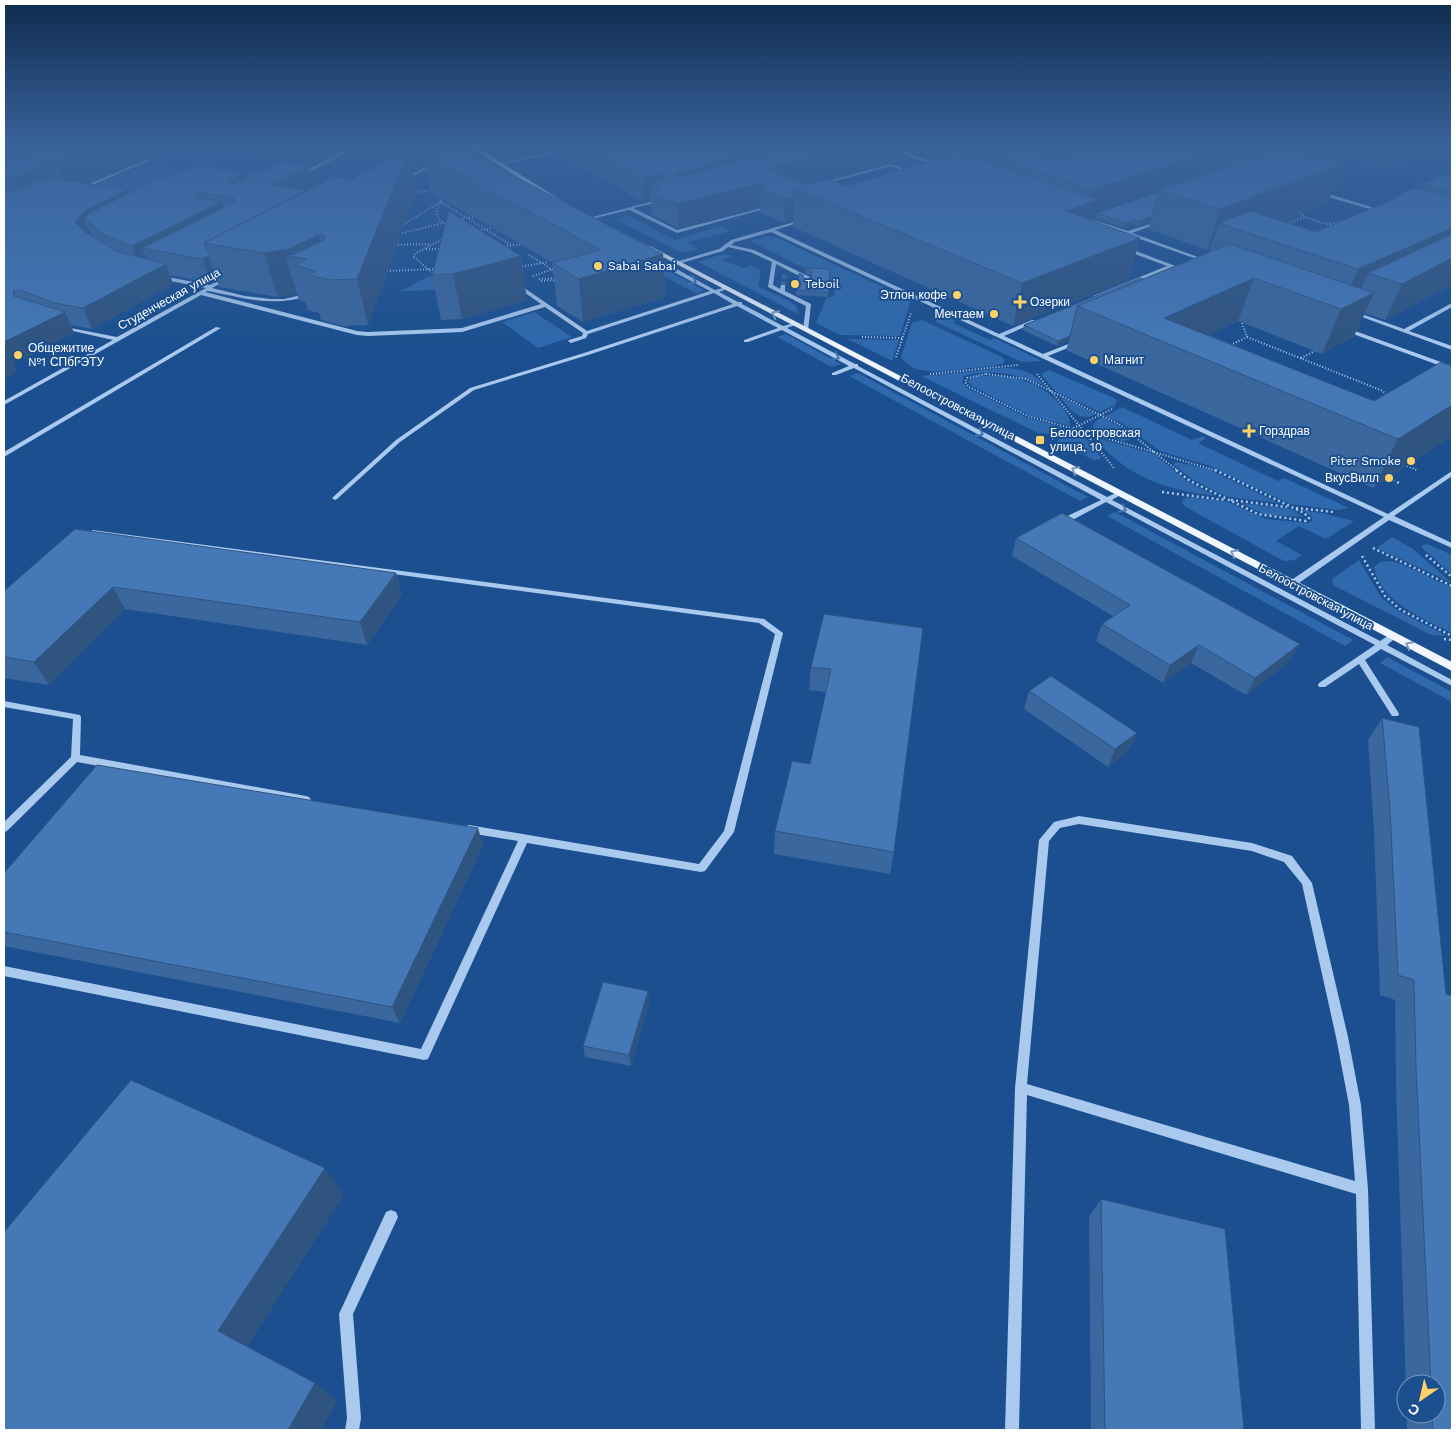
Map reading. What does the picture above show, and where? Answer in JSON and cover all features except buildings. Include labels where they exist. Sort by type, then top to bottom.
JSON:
[{"type":"main road","points":[[588,216],[608,227]]},
{"type":"main road","name":"Белоостровская улица","points":[[643,245],[1452,667]]},
{"type":"street","points":[[588,216],[604,213]]},
{"type":"street","points":[[639,213],[678,232],[748,213]]},
{"type":"street","points":[[1076,214],[1211,262]]},
{"type":"street","points":[[1086,218],[1097,214]]},
{"type":"street","points":[[1128,232],[1170,217]]},
{"type":"street","points":[[666,266],[721,250],[734,241],[808,220]]},
{"type":"street","points":[[772,230],[1452,546]]},
{"type":"street","points":[[727,246],[752,251],[786,270],[808,278],[807,282]]},
{"type":"street","points":[[1116,246],[1189,272]]},
{"type":"street","name":"Белоостровская улица","points":[[644,255],[1452,683]]},
{"type":"street","points":[[774,262],[770,286],[782,289],[805,300],[809,305],[806,330]]},
{"type":"street","points":[[1084,301],[1171,266]]},
{"type":"street","name":"Студенческая улица","points":[[4,402],[237,273]]},
{"type":"street","points":[[156,277],[277,301],[291,300],[311,292]]},
{"type":"street","points":[[520,287],[544,306],[586,333]]},
{"type":"street","points":[[572,341],[584,337],[586,333],[714,292]]},
{"type":"street","points":[[201,293],[357,333],[368,334],[462,330],[544,306]]},
{"type":"street","points":[[335,498],[398,441],[472,388],[586,354],[747,300]]},
{"type":"street","points":[[1404,331],[1452,305]]},
{"type":"street","points":[[1352,312],[1452,348]]},
{"type":"street","points":[[999,336],[1040,319]]},
{"type":"street","points":[[746,341],[794,324]]},
{"type":"street","points":[[56,325],[118,339]]},
{"type":"street","points":[[1334,325],[1452,368]]},
{"type":"street","points":[[4,455],[218,328]]},
{"type":"street","points":[[1044,356],[1083,340]]},
{"type":"street","points":[[834,374],[866,361]]},
{"type":"street","points":[[1053,527],[1120,493]]},
{"type":"street","points":[[90,531],[761,621],[779,633],[729,832],[701,868],[456,826]]},
{"type":"street","points":[[1322,685],[1394,636]]},
{"type":"street","points":[[1360,659],[1395,714]]},
{"type":"street","points":[[4,704],[77,717],[75,758],[4,828]]},
{"type":"street","points":[[75,758],[319,802]]},
{"type":"street","points":[[1012,1430],[1021,1088],[1044,840],[1057,825],[1078,820],[1252,847],[1288,858],[1307,883],[1342,1037],[1353,1096],[1362,1189],[1368,1430]]},
{"type":"street","points":[[4,971],[424,1055],[524,839]]},
{"type":"street","points":[[1021,1088],[1362,1189]]},
{"type":"street","points":[[352,1430],[354,1418],[346,1314],[391,1217]]},
{"type":"lane","points":[[714,292],[725,288]]},
{"type":"lane","points":[[1293,583],[1452,473]]},
{"type":"path","points":[[394,230],[424,213]]},
{"type":"path","points":[[436,213],[437,218],[453,229]]},
{"type":"path","points":[[459,213],[512,246]]},
{"type":"path","points":[[1301,213],[1304,217]]},
{"type":"path","points":[[399,234],[466,217],[478,216]]},
{"type":"path","points":[[1284,225],[1304,217],[1336,227]]},
{"type":"path","points":[[406,219],[412,220]]},
{"type":"path","points":[[1282,219],[1292,222]]},
{"type":"path","points":[[1329,224],[1336,221],[1344,222]]},
{"type":"path","points":[[480,226],[486,225]]},
{"type":"path","points":[[473,232],[491,228]]},
{"type":"path","points":[[434,276],[435,274],[414,257],[423,249],[450,236]]},
{"type":"path","points":[[502,246],[531,242]]},
{"type":"path","points":[[387,245],[434,244]]},
{"type":"path","points":[[524,244],[530,248]]},
{"type":"path","points":[[423,249],[443,248]]},
{"type":"path","points":[[529,255],[558,273]]},
{"type":"path","points":[[536,260],[543,258]]},
{"type":"path","points":[[512,267],[531,266],[548,262]]},
{"type":"path","points":[[538,273],[557,269]]},
{"type":"path","points":[[377,272],[439,270]]},
{"type":"path","points":[[894,365],[916,297]]},
{"type":"path","points":[[1242,323],[1247,337]]},
{"type":"path","points":[[857,337],[903,338]]},
{"type":"path","points":[[1190,365],[1247,337],[1383,390],[1392,390]]},
{"type":"path","points":[[1301,358],[1315,351]]},
{"type":"path","points":[[924,374],[1054,361]]},
{"type":"path","points":[[1182,364],[1190,365],[1348,432]]},
{"type":"path","points":[[1034,371],[1115,469]]},
{"type":"path","points":[[1053,392],[1018,377],[976,375],[967,378],[965,382],[969,387],[1028,416],[1156,453],[1209,467],[1304,513],[1309,518],[1306,521],[1266,517],[1190,481],[1156,453],[1119,424],[1053,392]]},
{"type":"path","points":[[1220,385],[1228,381]]},
{"type":"path","points":[[1339,428],[1357,417],[1360,410],[1386,395],[1383,390]]},
{"type":"path","points":[[1045,442],[1133,398]]},
{"type":"path","points":[[1261,402],[1268,398]]},
{"type":"path","points":[[1407,466],[1417,470]]},
{"type":"path","points":[[1388,478],[1399,483]]},
{"type":"path","points":[[1157,492],[1336,512]]},
{"type":"path","points":[[1371,547],[1452,586]]},
{"type":"path","points":[[1360,554],[1385,596],[1401,610],[1452,636]]},
{"type":"shaded area","points":[[548,213],[559,213],[704,290],[697,294]]},
{"type":"shaded area","points":[[628,215],[674,240],[722,226],[731,231],[688,242],[699,249],[682,253],[616,220]]},
{"type":"shaded area","points":[[766,236],[775,237],[911,300],[900,336],[840,335],[816,323],[826,299],[834,295],[835,284],[750,241]]},
{"type":"shaded area","points":[[719,255],[733,256],[722,260],[743,268],[752,265],[761,270],[758,286],[794,304],[797,307],[798,314],[698,262]]},
{"type":"shaded area","points":[[463,275],[436,290],[401,291],[429,276]]},
{"type":"shaded area","points":[[535,312],[572,337],[538,348],[502,322]]},
{"type":"shaded area","points":[[943,315],[956,321],[953,323],[990,340],[994,338],[1042,361],[1019,361],[936,322],[936,317]]},
{"type":"shaded area","points":[[922,320],[1002,357],[1005,360],[1004,363],[934,372],[924,371],[907,364],[901,357],[912,323]]},
{"type":"shaded area","points":[[786,334],[841,364],[832,367],[777,337]]},
{"type":"shaded area","points":[[848,339],[899,340],[892,361]]},
{"type":"shaded area","points":[[1005,368],[1027,372],[1036,377],[1045,386],[1016,376],[995,373],[964,376],[962,382],[967,388],[1026,417],[1067,429],[1056,434],[1038,433],[921,376]]},
{"type":"shaded area","points":[[1049,370],[1117,401],[1115,405],[1100,412],[1056,392],[1041,374]]},
{"type":"shaded area","points":[[858,373],[1088,497],[1080,501],[849,376]]},
{"type":"shaded area","points":[[977,376],[1001,376],[1033,384],[1052,397],[1061,406],[1068,416],[1070,426],[1029,415],[972,386],[968,382],[970,378]]},
{"type":"shaded area","points":[[1060,397],[1096,414],[1084,417],[1079,416]]},
{"type":"shaded area","points":[[1122,407],[1192,440],[1204,436],[1205,439],[1198,443],[1278,481],[1284,478],[1349,508],[1337,510],[1290,504],[1210,466],[1160,451],[1122,423],[1106,416]]},
{"type":"shaded area","points":[[1102,417],[1117,425],[1131,436],[1131,439],[1123,441],[1092,433],[1094,424]]},
{"type":"shaded area","points":[[1075,435],[1088,440],[1101,457],[1100,459],[1094,460],[1057,443],[1059,438]]},
{"type":"shaded area","points":[[1094,437],[1154,454],[1188,482],[1216,496],[1180,490],[1133,472],[1106,451]]},
{"type":"shaded area","points":[[1177,462],[1208,469],[1278,503],[1228,497],[1193,480],[1173,464]]},
{"type":"shaded area","points":[[1190,497],[1228,502],[1266,519],[1308,523],[1312,521],[1312,517],[1302,510],[1354,521],[1326,539],[1299,526],[1276,541],[1302,555],[1295,560],[1284,561],[1184,506],[1182,502],[1184,499]]},
{"type":"shaded area","points":[[1240,503],[1291,509],[1304,517],[1266,515]]},
{"type":"shaded area","points":[[1115,512],[1353,640],[1345,646],[1107,516]]},
{"type":"shaded area","points":[[1392,537],[1413,549],[1452,583],[1377,548]]},
{"type":"shaded area","points":[[1428,544],[1452,555],[1452,574],[1422,548],[1422,545]]},
{"type":"shaded area","points":[[1359,560],[1381,597],[1398,611],[1447,636],[1431,635],[1333,585],[1332,579]]},
{"type":"shaded area","points":[[1392,561],[1452,588],[1452,633],[1405,608],[1384,590],[1374,567],[1380,562]]},
{"type":"shaded area","points":[[1387,657],[1452,692],[1452,702],[1380,663]]},
{"type":"tunnel","points":[[783,286],[785,272]]},
{"type":"place","name":"Sabai Sabai","points":[[598,266]]},
{"type":"place","name":"Teboil","points":[[795,284]]},
{"type":"place","name":"Этлон кофе","points":[[957,295]]},
{"type":"place","name":"Озерки","points":[[1020,302]]},
{"type":"place","name":"Мечтаем","points":[[994,314]]},
{"type":"place","name":"Общежитие №1 СПбГЭТУ","points":[[18,355]]},
{"type":"place","name":"Магнит","points":[[1094,360]]},
{"type":"place","name":"Горздрав","points":[[1249,431]]},
{"type":"place","name":"Белоостровская улица, 10","points":[[1040,440]]},
{"type":"place","name":"Piter Smoke","points":[[1411,461]]},
{"type":"place","name":"ВкусВилл","points":[[1389,478]]}]
